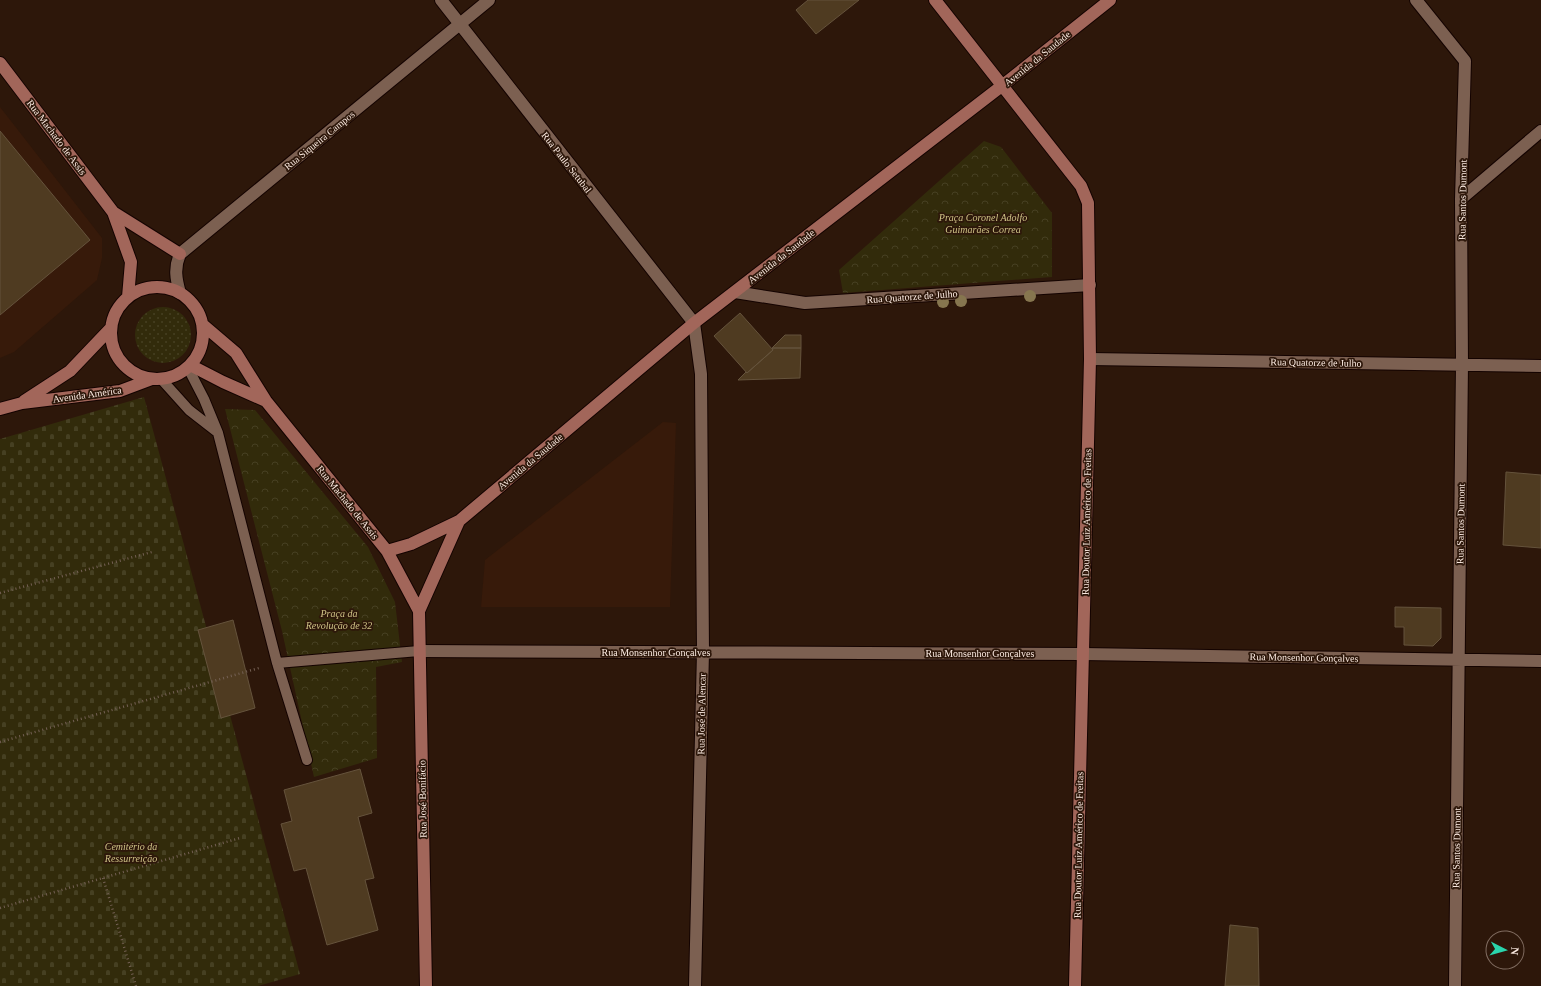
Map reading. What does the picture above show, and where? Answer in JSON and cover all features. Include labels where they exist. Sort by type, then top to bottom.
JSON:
[{"type":"street","name":"Rua Paulo Setubal","points":[[441,0],[694,323]]},
{"type":"street","name":"Rua Siqueira Campos","points":[[180,254],[489,0]]},
{"type":"street","name":"Rua Doutor Luiz Américo de Freitas","points":[[935,0],[1081,186],[1088,203],[1090,359],[1075,986]]},
{"type":"street","name":"Avenida da Saudade","points":[[387,551],[411,544],[459,521],[694,323],[1003,85],[1110,0]]},
{"type":"street","name":"Rua Santos Dumont","points":[[1416,0],[1465,62],[1461,199],[1462,364],[1455,986]]},
{"type":"street","name":"Rua Machado de Assis","points":[[0,62],[113,212],[131,262],[128,298]]},
{"type":"street","points":[[1461,199],[1541,131]]},
{"type":"street","name":"Rua Machado de Assis","points":[[113,212],[180,254]]},
{"type":"street","points":[[180,254],[177,261],[175,274],[180,293]]},
{"type":"street","name":"Rua Quatorze de Julho","points":[[735,292],[805,303],[1090,285]]},
{"type":"street","points":[[159,287],[180,293],[190,301],[198,312],[202,324],[203,335],[201,346],[196,357],[189,367],[180,374],[157,379],[138,375],[126,367],[117,356],[112,342],[111,328],[114,317],[120,306],[128,298],[142,290],[159,287]]},
{"type":"street","name":"Rua José de Alencar","points":[[694,323],[701,374],[703,652],[695,986]]},
{"type":"street","name":"Rua Machado de Assis","points":[[202,324],[236,353],[266,401],[387,551],[419,611]]},
{"type":"street","name":"Avenida América","points":[[22,403],[70,371],[111,328]]},
{"type":"street","name":"Rua Quatorze de Julho","points":[[1090,359],[1541,366]]},
{"type":"street","name":"Rua Machado de Assis","points":[[189,367],[266,401]]},
{"type":"street","name":"Avenida América","points":[[0,409],[22,403],[120,391],[157,379]]},
{"type":"street","name":"Avenida da Saudade","points":[[419,611],[459,521]]},
{"type":"street","name":"Rua José Bonifácio","points":[[419,611],[426,986]]},
{"type":"street","name":"Rua Monsenhor Gonçalves","points":[[419,651],[1083,654],[1541,661]]},
{"type":"lane","points":[[189,367],[218,433],[277,663],[307,760]]},
{"type":"lane","points":[[157,379],[189,410],[218,433]]},
{"type":"lane","points":[[277,663],[419,651]]},
{"type":"path","points":[[0,593],[152,552]]},
{"type":"path","points":[[0,742],[277,663]]},
{"type":"path","points":[[0,908],[240,838]]},
{"type":"path","points":[[103,878],[136,986]]},
{"type":"shaded area","points":[[0,107],[102,238],[102,258],[97,280],[14,352],[0,358]]},
{"type":"shaded area","points":[[663,422],[676,423],[670,607],[481,607],[485,560]]},
{"type":"green space","name":"Praça Coronel Adolfo Guimarães Correa","points":[[984,141],[1001,147],[1052,213],[1052,277],[843,293],[839,270]]},
{"type":"green space","points":[[157,307],[169,307],[179,311],[187,319],[191,329],[191,341],[187,351],[179,359],[169,363],[157,363],[147,359],[139,351],[135,341],[135,329],[139,319],[147,311]]},
{"type":"green space","name":"Cemitério da Ressurreição","points":[[144,397],[300,974],[258,986],[0,986],[0,439]]},
{"type":"green space","name":"Praça da Revolução de 32","points":[[225,409],[255,410],[368,547],[395,602],[402,662],[376,667],[377,758],[314,777],[282,631]]},
{"type":"building","points":[[808,0],[859,0],[816,34],[796,10]]},
{"type":"building","points":[[0,131],[90,240],[0,315]]},
{"type":"building","points":[[740,313],[773,350],[747,373],[714,336]]},
{"type":"building","points":[[785,335],[801,335],[801,348],[772,348]]},
{"type":"building","points":[[772,348],[801,348],[800,378],[738,380],[773,350]]},
{"type":"building","points":[[1506,472],[1541,475],[1541,548],[1503,545]]},
{"type":"building","points":[[1395,607],[1441,608],[1441,638],[1433,646],[1404,645],[1404,627],[1395,627]]},
{"type":"building","points":[[233,620],[255,708],[221,718],[198,630]]},
{"type":"building","points":[[360,769],[372,813],[358,817],[374,878],[365,880],[378,930],[327,945],[306,868],[294,871],[281,824],[292,821],[284,790]]},
{"type":"building","points":[[1230,925],[1258,928],[1259,986],[1225,986]]}]
